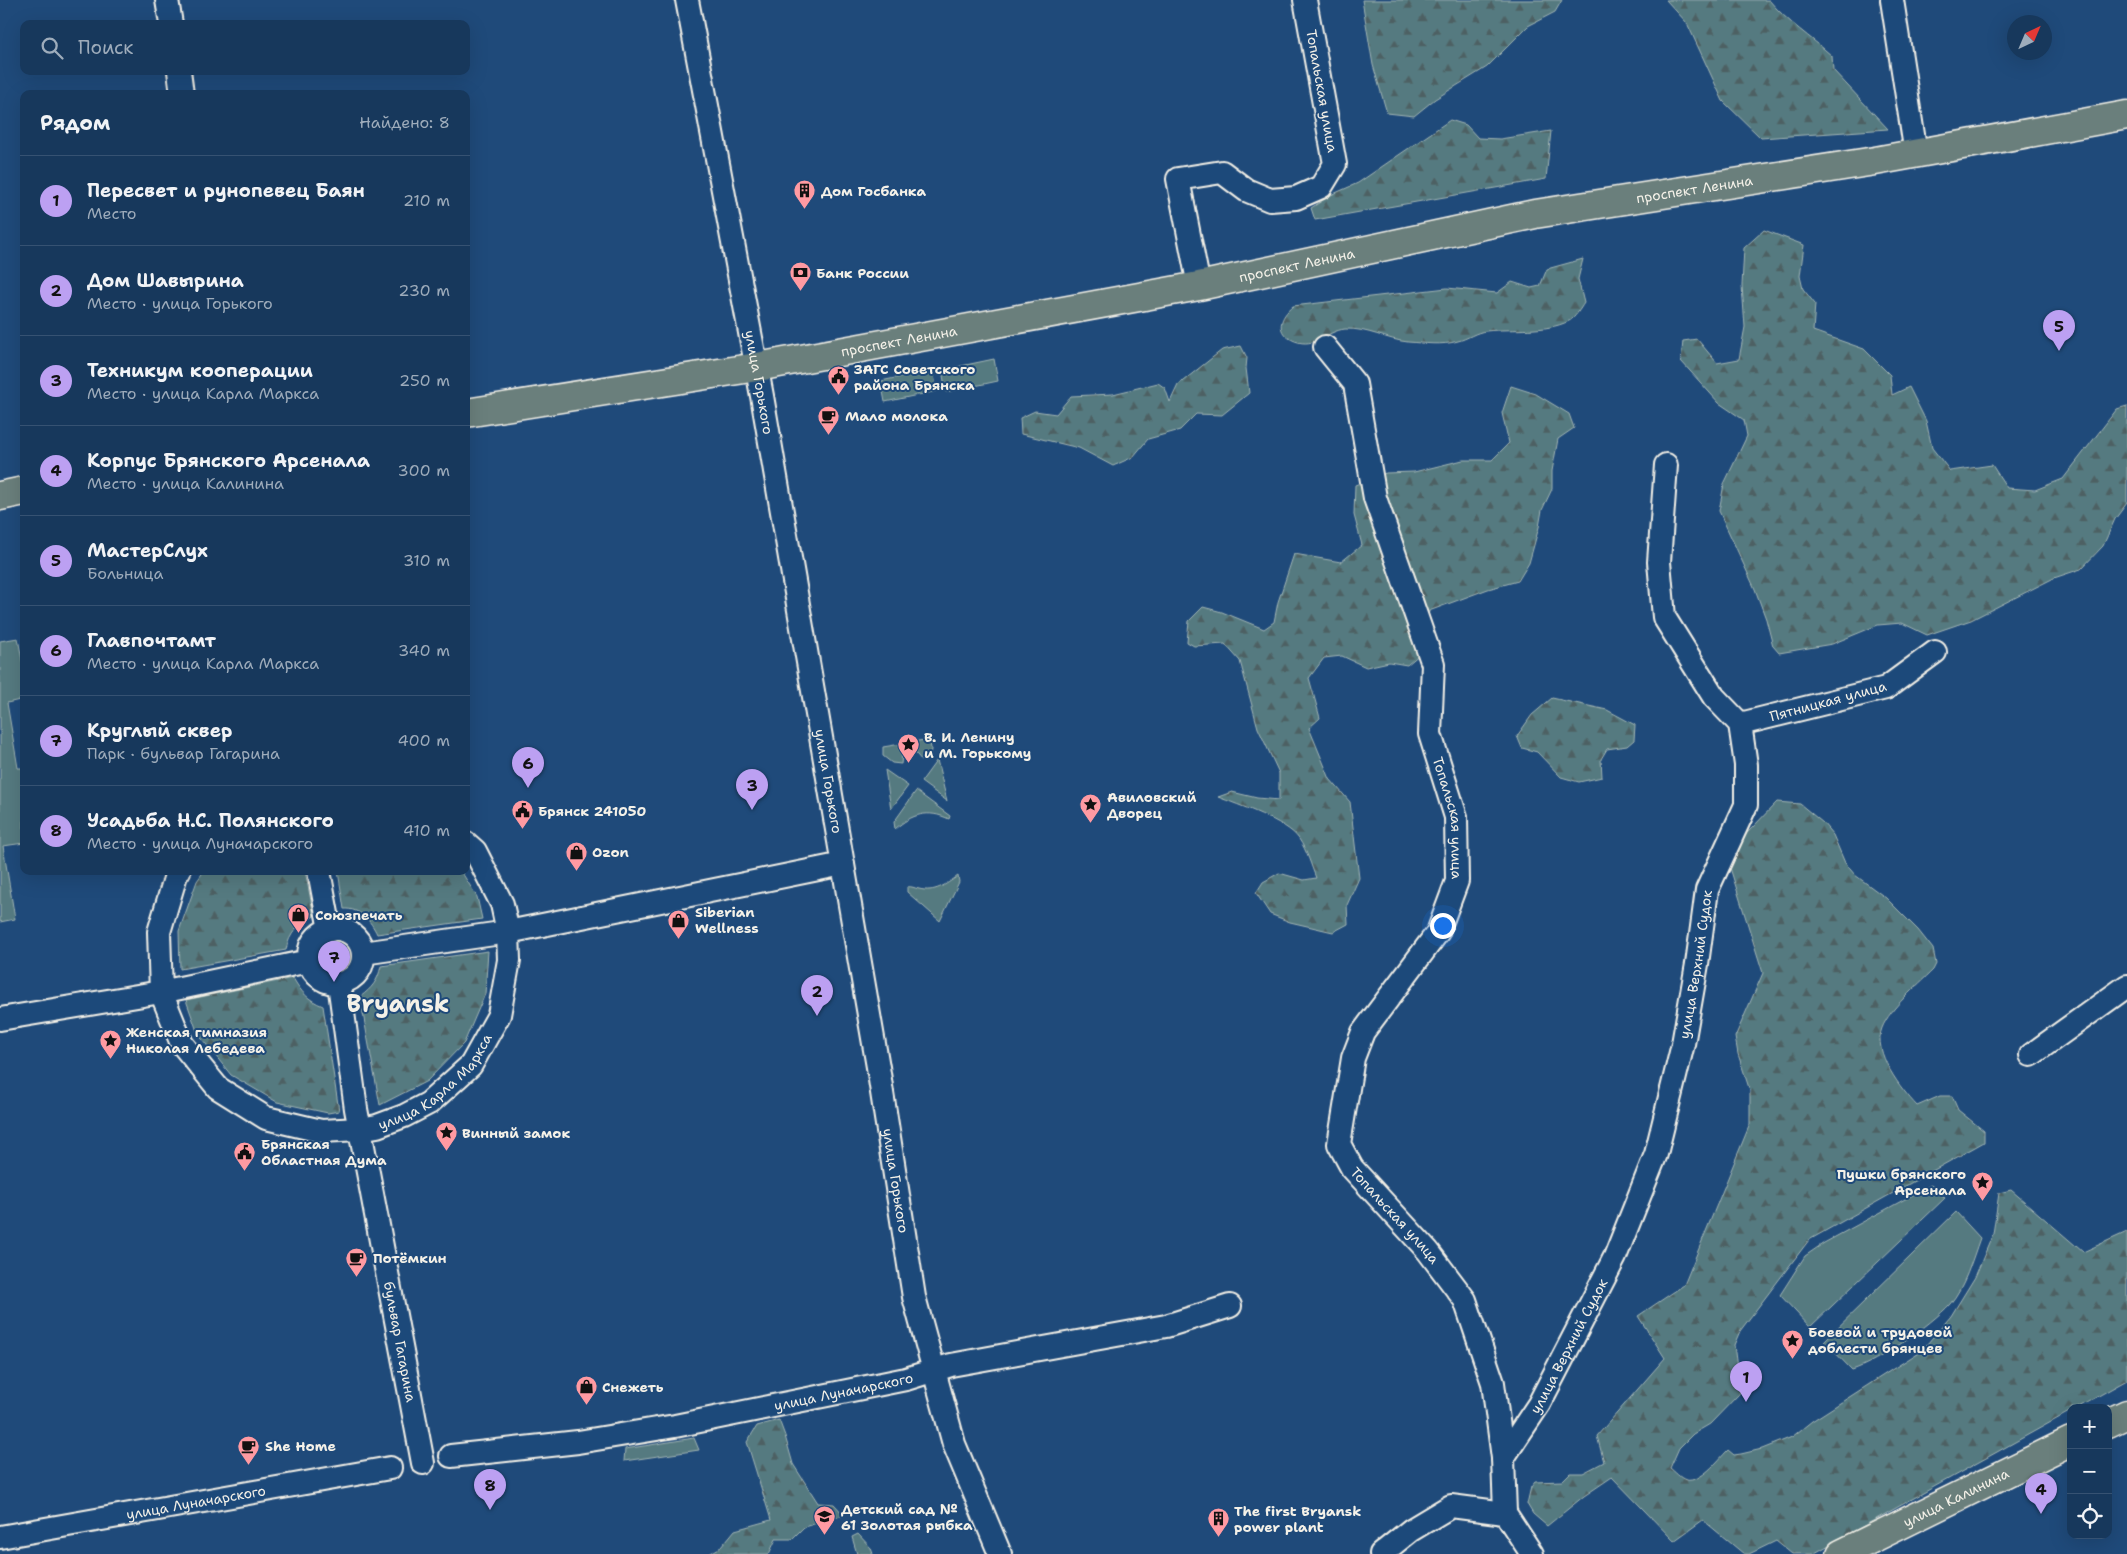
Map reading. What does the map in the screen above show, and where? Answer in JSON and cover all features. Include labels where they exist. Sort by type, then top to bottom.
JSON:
[{"type":"main road","name":"проспект Ленина","points":[[470,412],[757,367],[1198,286],[1536,214],[1916,154],[2127,115]]},
{"type":"main road","points":[[0,496],[20,492]]},
{"type":"main road","points":[[2112,1421],[2127,1414]]},
{"type":"main road","name":"улица Калинина","points":[[1841,1554],[2067,1443]]},
{"type":"street","points":[[167,0],[170,20]]},
{"type":"street","name":"улица Горького","points":[[687,0],[757,367],[878,1067],[914,1297],[954,1444],[1000,1554]]},
{"type":"street","name":"Топальская улица","points":[[1198,286],[1178,179],[1222,172],[1246,190],[1270,200],[1296,198],[1321,187],[1335,164],[1305,0]]},
{"type":"street","points":[[1892,0],[1916,154]]},
{"type":"street","points":[[180,75],[181,90]]},
{"type":"street","name":"Топальская улица","points":[[1325,347],[1355,384],[1375,498],[1433,664],[1430,734],[1456,817],[1458,881],[1438,932],[1363,1032],[1353,1058],[1339,1144],[1352,1168],[1428,1251],[1465,1300],[1493,1383],[1503,1458],[1505,1514]]},
{"type":"street","points":[[1666,465],[1658,562],[1664,617],[1714,697],[1740,724]]},
{"type":"street","name":"Пятницкая улица","points":[[1740,724],[1886,688],[1935,652]]},
{"type":"street","name":"улица Верхний Судок","points":[[1503,1458],[1539,1404],[1616,1257],[1656,1154],[1683,1044],[1697,964],[1706,890],[1746,805],[1746,765],[1740,724]]},
{"type":"street","name":"улица Карла Маркса","points":[[176,875],[159,932],[161,992],[182,1044],[218,1088],[266,1118],[321,1131],[337,1131],[369,1127],[404,1116],[429,1103],[471,1065],[498,1016],[509,960],[508,932],[502,904],[475,851],[470,847]]},
{"type":"street","points":[[363,953],[508,932],[843,864]]},
{"type":"street","points":[[320,875],[330,930]]},
{"type":"street","points":[[339,929],[355,937],[363,953],[358,971],[353,977],[339,983],[320,979],[309,961],[310,948],[314,940],[321,933],[330,930],[339,929]]},
{"type":"street","points":[[0,1019],[161,992],[309,961]]},
{"type":"street","name":"бульвар Гагарина","points":[[339,983],[369,1127],[423,1463]]},
{"type":"street","points":[[2031,1055],[2127,986]]},
{"type":"street","name":"улица Луначарского","points":[[452,1456],[578,1442],[675,1426],[906,1379],[951,1365],[1166,1326],[1230,1306]]},
{"type":"street","name":"улица Луначарского","points":[[0,1537],[390,1468]]},
{"type":"street","points":[[1381,1554],[1411,1530],[1451,1506],[1505,1514],[1532,1554]]},
{"type":"green space","points":[[1362,0],[1562,0],[1555,12],[1528,26],[1487,67],[1435,99],[1414,116],[1387,113],[1373,65]]},
{"type":"green space","points":[[1666,0],[1769,0],[1791,22],[1832,56],[1833,70],[1888,129],[1761,138],[1723,101],[1687,23]]},
{"type":"green space","points":[[1450,120],[1466,125],[1478,138],[1500,139],[1551,131],[1546,179],[1315,220],[1311,208],[1331,195],[1358,183]]},
{"type":"green space","points":[[1764,230],[1804,245],[1800,276],[1803,289],[1815,304],[1813,331],[1864,349],[1890,375],[1892,395],[1909,387],[1926,421],[1932,448],[1950,471],[1992,465],[2007,488],[2035,490],[2063,479],[2117,409],[2127,406],[2127,503],[2115,519],[2103,546],[2081,569],[2054,578],[1971,620],[1927,635],[1902,623],[1878,625],[1832,644],[1779,653],[1773,646],[1755,589],[1719,511],[1724,484],[1747,436],[1744,420],[1719,403],[1681,361],[1683,341],[1697,339],[1717,363],[1739,359],[1745,327],[1742,286],[1744,248]]},
{"type":"green space","points":[[1583,259],[1578,279],[1584,303],[1571,320],[1560,325],[1486,331],[1452,343],[1439,344],[1400,341],[1353,329],[1338,330],[1315,341],[1302,343],[1288,338],[1284,334],[1281,325],[1288,310],[1293,306],[1447,288],[1497,293],[1512,282],[1531,288],[1540,286],[1547,269]]},
{"type":"green space","points":[[1241,346],[1247,358],[1246,368],[1249,393],[1222,415],[1196,414],[1180,430],[1148,439],[1133,457],[1113,466],[1079,448],[1021,434],[1020,418],[1035,411],[1056,414],[1071,396],[1113,394],[1158,383],[1165,388],[1170,402],[1178,385],[1222,350]]},
{"type":"green space","points":[[994,359],[998,381],[946,392],[942,370]]},
{"type":"green space","points":[[933,370],[937,391],[885,402],[881,381]]},
{"type":"green space","points":[[1511,386],[1536,394],[1569,414],[1574,428],[1558,439],[1552,471],[1552,489],[1542,510],[1529,563],[1518,581],[1488,589],[1429,611],[1420,654],[1407,665],[1389,662],[1366,667],[1342,656],[1324,658],[1309,678],[1320,718],[1309,728],[1330,779],[1350,802],[1359,878],[1347,905],[1348,924],[1333,932],[1290,922],[1270,914],[1256,893],[1263,882],[1279,873],[1304,880],[1316,878],[1304,848],[1293,832],[1262,814],[1218,797],[1232,792],[1257,798],[1279,800],[1279,773],[1258,728],[1240,661],[1225,644],[1194,646],[1187,642],[1189,621],[1203,607],[1222,612],[1264,629],[1274,622],[1278,602],[1294,554],[1341,562],[1362,545],[1354,515],[1355,485],[1386,473],[1414,472],[1463,460],[1492,460],[1509,443],[1502,413]]},
{"type":"green space","points":[[18,638],[20,649],[20,700],[7,703],[18,768],[20,768],[20,844],[3,846],[15,919],[0,922],[0,641]]},
{"type":"green space","points":[[1552,698],[1607,710],[1635,725],[1634,740],[1627,746],[1607,749],[1601,759],[1602,777],[1579,782],[1561,777],[1537,752],[1522,748],[1517,736],[1532,715]]},
{"type":"green space","points":[[930,739],[931,750],[928,760],[922,761],[913,750],[902,755],[901,764],[892,763],[883,756],[883,747]]},
{"type":"green space","points":[[937,760],[947,801],[921,782]]},
{"type":"green space","points":[[885,770],[908,786],[891,809]]},
{"type":"green space","points":[[916,791],[950,816],[949,819],[934,814],[920,815],[908,820],[895,829],[894,822]]},
{"type":"green space","points":[[1777,802],[1800,804],[1823,823],[1833,835],[1845,863],[1855,875],[1886,898],[1918,930],[1933,949],[1936,964],[1933,970],[1904,997],[1882,1028],[1880,1038],[1884,1059],[1903,1090],[1917,1106],[1940,1096],[1952,1096],[1958,1110],[1984,1131],[1984,1142],[1809,1240],[1740,1331],[1734,1345],[1737,1368],[1743,1373],[1744,1380],[1739,1394],[1710,1424],[1693,1434],[1679,1448],[1670,1468],[1684,1479],[1692,1480],[1709,1470],[1728,1450],[1734,1455],[1741,1454],[1762,1449],[1792,1437],[1812,1421],[1921,1351],[1951,1316],[1975,1277],[1993,1234],[1999,1193],[2011,1190],[2083,1252],[2127,1232],[2127,1380],[2084,1404],[2067,1404],[2067,1413],[1813,1554],[1792,1554],[1776,1541],[1749,1554],[1744,1554],[1703,1520],[1674,1541],[1612,1477],[1584,1496],[1547,1526],[1533,1514],[1527,1504],[1531,1487],[1535,1482],[1562,1481],[1570,1473],[1583,1473],[1604,1462],[1597,1436],[1665,1358],[1638,1316],[1684,1285],[1750,1124],[1750,1091],[1738,1054],[1735,1037],[1763,973],[1726,855]]},
{"type":"green space","points":[[201,875],[306,875],[314,916],[304,922],[292,934],[286,950],[180,969],[179,931],[197,881]]},
{"type":"green space","points":[[339,875],[463,875],[477,897],[482,919],[377,934],[372,924],[364,916],[350,909],[344,909]]},
{"type":"green space","points":[[958,876],[959,882],[940,921],[907,892],[907,887],[925,890],[935,889]]},
{"type":"green space","points":[[488,951],[485,994],[464,1043],[427,1081],[380,1105],[360,997],[374,984],[381,966]]},
{"type":"green space","points":[[293,978],[305,995],[323,1006],[339,1111],[328,1113],[277,1102],[231,1075],[198,1034],[186,1000]]},
{"type":"green space","points":[[1931,1185],[1945,1198],[1810,1327],[1780,1295],[1805,1256],[1824,1243]]},
{"type":"green space","points":[[1956,1212],[1980,1238],[1968,1272],[1955,1297],[1941,1313],[1904,1342],[1863,1366],[1852,1370],[1824,1341]]},
{"type":"green space","points":[[779,1420],[793,1464],[818,1503],[834,1504],[844,1515],[804,1527],[792,1539],[776,1539],[769,1554],[709,1554],[721,1547],[735,1530],[771,1520],[747,1442],[757,1426]]},
{"type":"green space","points":[[694,1438],[699,1450],[624,1461],[625,1449]]},
{"type":"green space","points":[[858,1534],[871,1548],[873,1554],[857,1554],[852,1537]]},
{"type":"water","points":[[335,941],[346,945],[350,956],[346,967],[335,971],[324,967],[320,956],[324,945]]},
{"type":"place","name":"Дом Госбанка","points":[[805,210]]},
{"type":"place","name":"Банк России","points":[[800,292]]},
{"type":"place","name":"МастерСлух","points":[[2059,351]]},
{"type":"place","name":"ЗАГС Советского района Брянска","points":[[838,396]]},
{"type":"place","name":"Мало молока","points":[[829,435]]},
{"type":"place","name":"В. И. Ленину и М. Горькому","points":[[908,764]]},
{"type":"place","name":"Главпочтамт","points":[[528,788]]},
{"type":"place","name":"Техникум кооперации","points":[[752,810]]},
{"type":"place","name":"Авиловский Дворец","points":[[1091,824]]},
{"type":"place","name":"Брянск 241050","points":[[522,830]]},
{"type":"place","name":"Ozon","points":[[576,871]]},
{"type":"place","name":"Союзпечать","points":[[299,934]]},
{"type":"place","name":"Siberian Wellness","points":[[679,939]]},
{"type":"place","name":"Круглый сквер","points":[[334,982]]},
{"type":"place","name":"Дом Шавырина","points":[[817,1016]]},
{"type":"place","name":"Женская гимназия Николая Лебедева","points":[[110,1059]]},
{"type":"place","name":"Винный замок","points":[[446,1152]]},
{"type":"place","name":"Брянская Областная Дума","points":[[245,1171]]},
{"type":"place","name":"Пушки брянского Арсенала","points":[[1982,1201]]},
{"type":"place","name":"Потёмкин","points":[[357,1277]]},
{"type":"place","name":"Боевой и трудовой доблести брянцев","points":[[1792,1359]]},
{"type":"place","name":"Пересвет и рунопевец Баян","points":[[1746,1402]]},
{"type":"place","name":"Снежеть","points":[[586,1406]]},
{"type":"place","name":"She Home","points":[[249,1465]]},
{"type":"place","name":"Усадьба Н.С. Полянского","points":[[490,1510]]},
{"type":"place","name":"Корпус Брянского Арсенала","points":[[2041,1514]]},
{"type":"place","name":"Детский сад № 61 Золотая рыбка","points":[[825,1536]]},
{"type":"place","name":"The first Bryansk power plant","points":[[1218,1538]]},
{"type":"district","name":"Bryansk","points":[[398,1004]]}]
